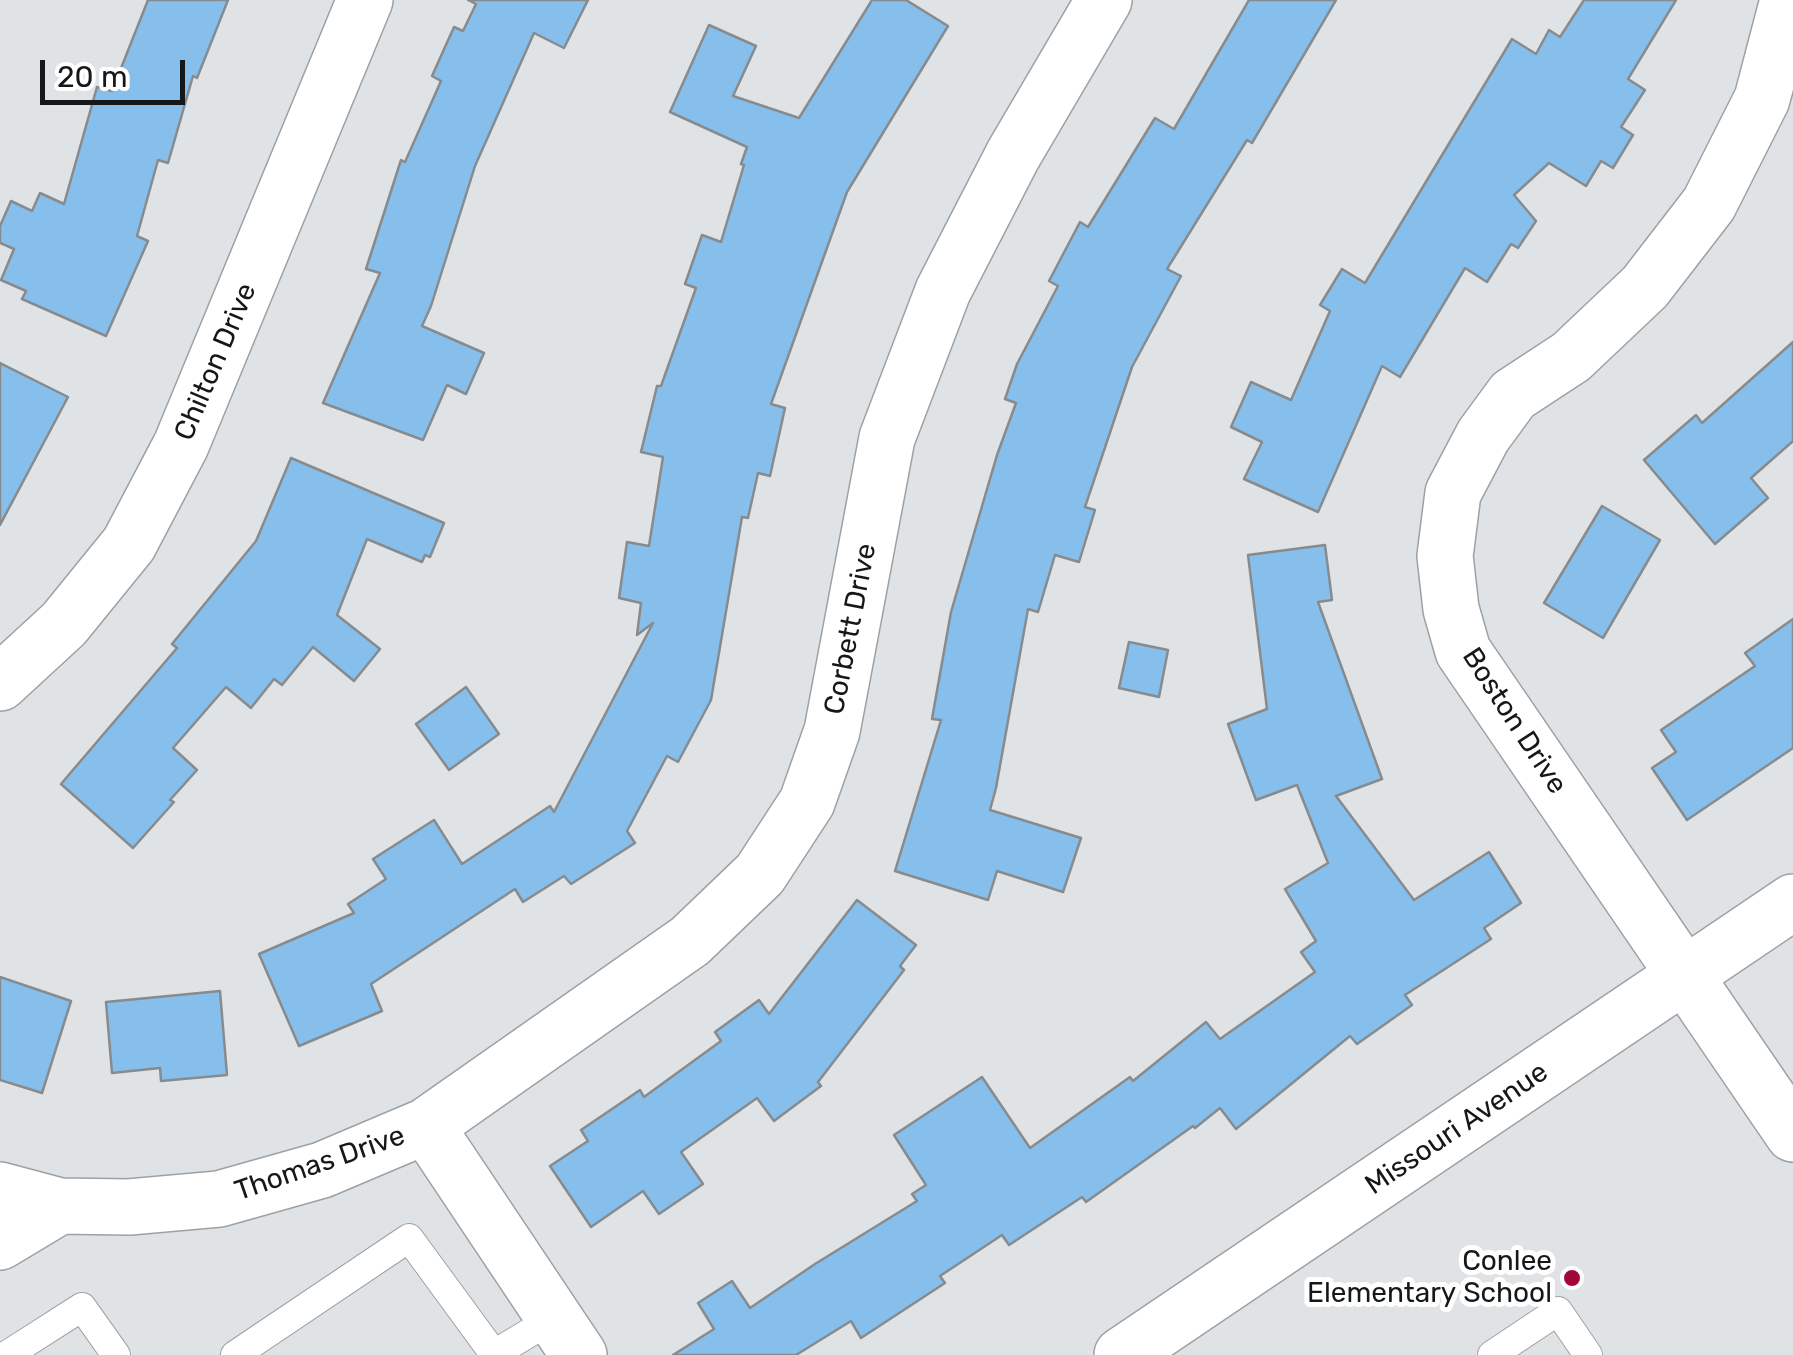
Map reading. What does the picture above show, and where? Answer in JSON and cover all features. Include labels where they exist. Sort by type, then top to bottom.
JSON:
[{"type":"street","name":"Chilton Drive","points":[[0,683],[64,624],[129,544],[181,445],[365,0]]},
{"type":"street","name":"Corbett Drive","points":[[426,1126],[690,941],[760,874],[807,802],[832,731],[887,438],[942,291],[1013,155],[1104,0]]},
{"type":"street","name":"Boston Drive","points":[[1788,0],[1762,98],[1709,204],[1645,287],[1571,357],[1513,395],[1483,436],[1453,492],[1445,556],[1451,610],[1464,651],[1793,1134]]},
{"type":"street","name":"Missouri Avenue","points":[[1129,1353],[1793,902]]},
{"type":"street","name":"Thomas Drive","points":[[0,1190],[60,1206],[129,1207],[218,1200],[322,1170],[426,1126],[567,1336]]},
{"type":"street","points":[[0,1242],[60,1206]]},
{"type":"lane","points":[[236,1355],[410,1238],[494,1355],[567,1336]]},
{"type":"lane","points":[[8,1355],[82,1307],[116,1355]]},
{"type":"lane","points":[[1492,1355],[1558,1312],[1588,1355]]},
{"type":"building","points":[[148,0],[228,0],[197,78],[193,76],[168,163],[158,160],[137,236],[148,241],[106,336],[22,299],[26,291],[1,280],[14,249],[0,243],[0,226],[11,201],[32,211],[40,193],[64,204],[97,87],[112,91]]},
{"type":"building","points":[[468,0],[588,0],[564,48],[534,33],[475,166],[422,326],[484,353],[466,394],[447,385],[423,440],[323,403],[380,273],[366,269],[401,160],[405,162],[441,81],[432,76],[454,27],[463,31],[476,4]]},
{"type":"building","points":[[872,0],[906,0],[948,26],[847,192],[771,404],[785,408],[770,476],[758,473],[748,518],[742,517],[711,700],[678,762],[667,756],[627,831],[635,843],[571,884],[564,876],[523,902],[515,889],[371,984],[382,1011],[299,1046],[259,954],[354,913],[348,904],[386,879],[373,859],[434,820],[462,864],[550,806],[554,812],[653,623],[637,635],[641,603],[619,598],[627,542],[649,546],[663,457],[641,452],[657,386],[661,386],[696,288],[685,284],[702,235],[721,242],[747,147],[670,112],[709,25],[756,46],[733,96],[799,118]]},
{"type":"building","points":[[1249,0],[1336,0],[1252,143],[1247,140],[1167,269],[1181,276],[1132,367],[1085,507],[1095,510],[1079,562],[1055,555],[1038,612],[1028,609],[990,810],[1081,838],[1063,892],[997,871],[988,900],[895,871],[941,720],[932,719],[951,612],[1016,403],[1005,399],[1017,364],[1058,286],[1049,281],[1080,222],[1088,227],[1155,118],[1174,129]]},
{"type":"building","points":[[1584,0],[1676,0],[1628,79],[1645,90],[1621,127],[1633,135],[1613,168],[1601,161],[1586,186],[1549,163],[1514,195],[1536,221],[1518,248],[1511,244],[1487,282],[1465,268],[1400,377],[1382,366],[1318,512],[1244,479],[1262,442],[1231,427],[1251,382],[1291,400],[1330,311],[1320,305],[1342,269],[1365,283],[1512,39],[1536,54],[1549,30],[1560,37]]},
{"type":"building","points":[[1793,342],[1793,441],[1751,478],[1768,498],[1715,544],[1644,460],[1696,415],[1702,423]]},
{"type":"building","points":[[0,363],[68,397],[0,525]]},
{"type":"building","points":[[291,458],[444,523],[430,557],[425,555],[422,562],[367,539],[337,615],[380,649],[354,681],[313,647],[282,685],[274,679],[251,708],[226,687],[173,748],[197,770],[133,848],[61,784],[177,648],[172,644],[256,541]]},
{"type":"building","points":[[1602,506],[1660,540],[1603,638],[1544,603]]},
{"type":"building","points":[[1325,545],[1332,600],[1318,602],[1382,779],[1336,796],[1414,900],[1489,852],[1521,903],[1484,928],[1491,939],[1405,995],[1412,1005],[1357,1044],[1350,1036],[1236,1129],[1220,1108],[1086,1202],[1082,1197],[1009,1245],[1002,1235],[940,1276],[945,1283],[861,1338],[851,1321],[796,1355],[673,1355],[714,1329],[698,1303],[732,1281],[750,1308],[917,1201],[912,1194],[926,1185],[894,1135],[982,1077],[1030,1148],[1130,1077],[1133,1081],[1206,1022],[1220,1039],[1315,972],[1301,952],[1316,941],[1285,889],[1328,863],[1297,785],[1256,800],[1228,724],[1267,709],[1248,555]]},
{"type":"building","points":[[1793,619],[1793,748],[1687,820],[1652,768],[1676,752],[1661,730],[1755,666],[1745,653]]},
{"type":"building","points":[[1129,642],[1168,650],[1159,697],[1119,688]]},
{"type":"building","points":[[466,687],[499,734],[449,770],[416,724]]},
{"type":"building","points":[[857,900],[916,945],[900,966],[904,970],[818,1082],[821,1086],[774,1121],[757,1098],[681,1152],[703,1184],[659,1214],[643,1191],[591,1227],[550,1166],[588,1141],[581,1130],[640,1090],[644,1097],[721,1041],[715,1032],[759,1000],[769,1014]]},
{"type":"building","points":[[0,977],[71,1001],[42,1093],[0,1080]]},
{"type":"building","points":[[220,991],[227,1075],[161,1081],[160,1068],[112,1073],[106,1002]]},
{"type":"place","name":"Conlee Elementary School","points":[[1572,1278]]}]
